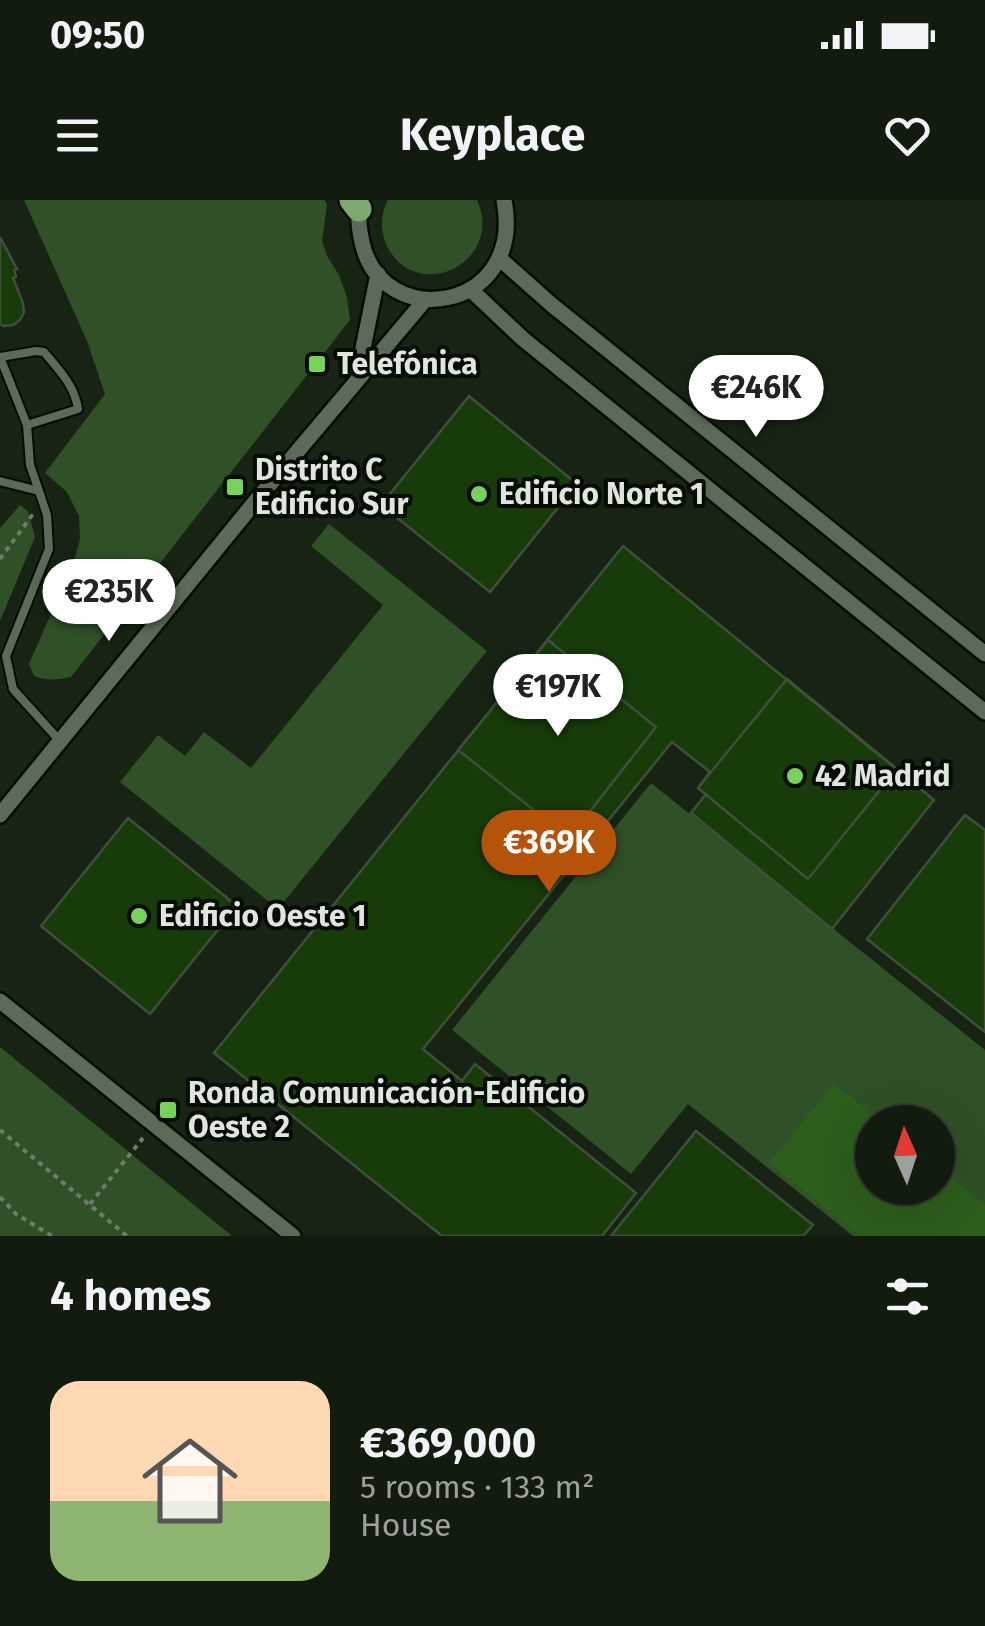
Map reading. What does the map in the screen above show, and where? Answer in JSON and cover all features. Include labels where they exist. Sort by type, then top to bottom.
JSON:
[{"type":"street","points":[[358,203],[364,254],[378,274],[398,291],[425,300],[453,298],[487,276],[500,259],[508,223],[504,200]]},
{"type":"street","points":[[500,259],[985,654]]},
{"type":"street","points":[[356,384],[378,274]]},
{"type":"street","points":[[470,289],[538,352],[985,712]]},
{"type":"street","points":[[0,815],[425,300]]},
{"type":"street","points":[[0,1000],[293,1236]]},
{"type":"lane","points":[[27,426],[78,409],[71,385],[44,352],[0,357],[27,426],[30,465],[48,516],[49,549],[6,656],[13,688],[60,740]]},
{"type":"lane","points":[[0,481],[39,490]]},
{"type":"path","points":[[0,559],[42,501]]},
{"type":"path","points":[[90,1204],[154,1125]]},
{"type":"path","points":[[0,1130],[127,1236]]},
{"type":"path","points":[[0,1197],[16,1214],[52,1236]]},
{"type":"shaded area","points":[[24,200],[324,200],[327,204],[322,241],[347,297],[350,320],[71,677],[57,679],[34,676],[29,664],[74,561],[80,539],[79,516],[67,492],[45,473],[105,394],[87,341]]},
{"type":"shaded area","points":[[388,200],[477,200],[482,222],[479,242],[468,258],[453,269],[436,274],[417,273],[400,264],[387,246],[382,217]]},
{"type":"shaded area","points":[[20,505],[28,511],[35,537],[0,621],[0,528]]},
{"type":"shaded area","points":[[329,524],[487,651],[278,909],[120,782],[158,735],[185,756],[204,732],[251,768],[383,605],[311,546]]},
{"type":"shaded area","points":[[651,783],[985,1050],[985,1236],[853,1236],[688,1104],[631,1174],[452,1030]]},
{"type":"shaded area","points":[[0,1047],[232,1236],[0,1236]]},
{"type":"shaded area","points":[[834,1084],[861,1105],[855,1105],[855,1205],[955,1205],[955,1181],[985,1205],[985,1236],[860,1236],[769,1163]]},
{"type":"building","points":[[0,237],[17,269],[13,278],[24,312],[13,325],[4,326],[0,324]]},
{"type":"building","name":"Edificio Norte 1","points":[[469,396],[577,484],[490,592],[381,505]]},
{"type":"building","points":[[623,546],[934,800],[832,929],[691,813],[706,794],[698,788],[710,772],[672,742],[423,1049],[462,1081],[475,1064],[636,1193],[602,1236],[442,1236],[214,1053]]},
{"type":"building","points":[[548,640],[656,727],[569,838],[458,750]]},
{"type":"building","points":[[787,679],[897,769],[808,879],[698,788]]},
{"type":"building","points":[[965,815],[985,830],[985,1032],[867,939]]},
{"type":"building","name":"Edificio Oeste 1","points":[[128,818],[237,906],[150,1014],[41,926]]},
{"type":"building","points":[[696,1131],[813,1225],[803,1236],[611,1236]]},
{"type":"place","name":"Telefónica","points":[[317,364]]},
{"type":"place","name":"Distrito C Edificio Sur","points":[[235,487]]},
{"type":"place","name":"Edificio Norte 1","points":[[479,494]]},
{"type":"place","name":"42 Madrid","points":[[795,776]]},
{"type":"place","name":"Edificio Oeste 1","points":[[139,916]]},
{"type":"place","name":"Ronda Comunicación-Edificio Oeste 2","points":[[168,1110]]}]
